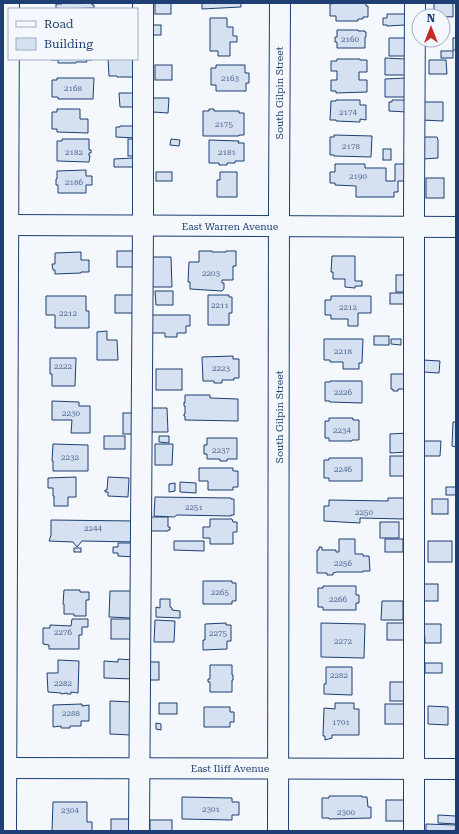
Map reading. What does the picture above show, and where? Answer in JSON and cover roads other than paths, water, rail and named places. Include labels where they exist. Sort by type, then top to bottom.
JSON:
[{"type":"street","points":[[139,831],[143,3]]},
{"type":"street","name":"South Gilpin Street","points":[[278,831],[278,226],[280,3]]},
{"type":"street","points":[[414,3],[414,831]]},
{"type":"street","points":[[6,831],[5,225],[8,58]]},
{"type":"street","name":"East Warren Avenue","points":[[5,225],[456,227]]},
{"type":"street","name":"East Iliff Avenue","points":[[5,768],[456,769]]}]
